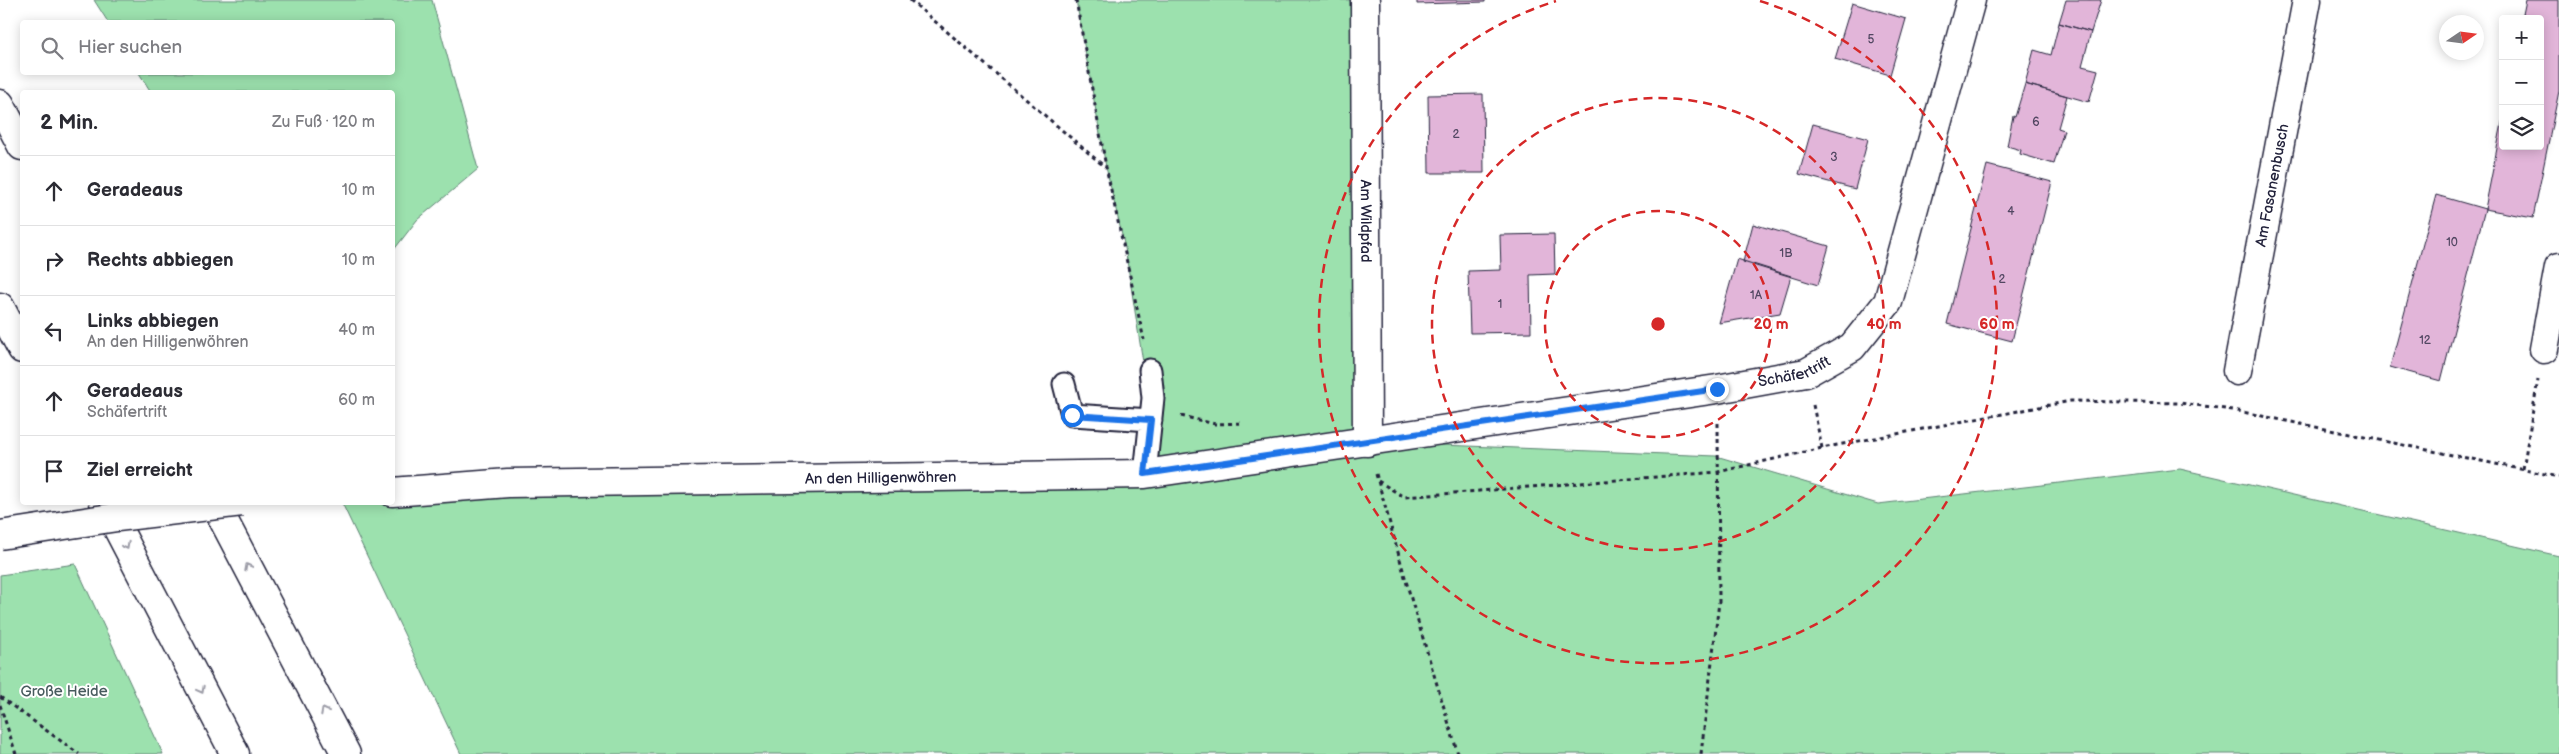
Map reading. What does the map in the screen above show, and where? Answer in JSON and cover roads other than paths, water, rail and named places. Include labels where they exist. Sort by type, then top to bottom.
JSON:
[{"type":"main road","name":"Am Wildpfad","points":[[1365,0],[1367,442]]},
{"type":"main road","name":"Schäfertrift","points":[[1367,442],[1717,389],[1806,373],[1852,347],[1888,302],[1971,0]]},
{"type":"main road","name":"Am Fasanenbusch","points":[[2237,371],[2307,0]]},
{"type":"main road","points":[[0,104],[20,142]]},
{"type":"main road","points":[[2544,349],[2559,267]]},
{"type":"main road","points":[[0,307],[20,345]]},
{"type":"main road","name":"An den Hilligenwöhren","points":[[395,492],[508,482],[1145,474],[1367,442]]},
{"type":"main road","points":[[106,505],[235,754]]},
{"type":"main road","points":[[216,505],[346,754]]},
{"type":"main road","points":[[0,535],[117,517],[217,505]]},
{"type":"lane","points":[[1145,474],[1153,398],[1150,370]]},
{"type":"lane","points":[[1064,384],[1072,415],[1151,420]]},
{"type":"park label","name":"Große Heide","points":[[64,691]]}]
